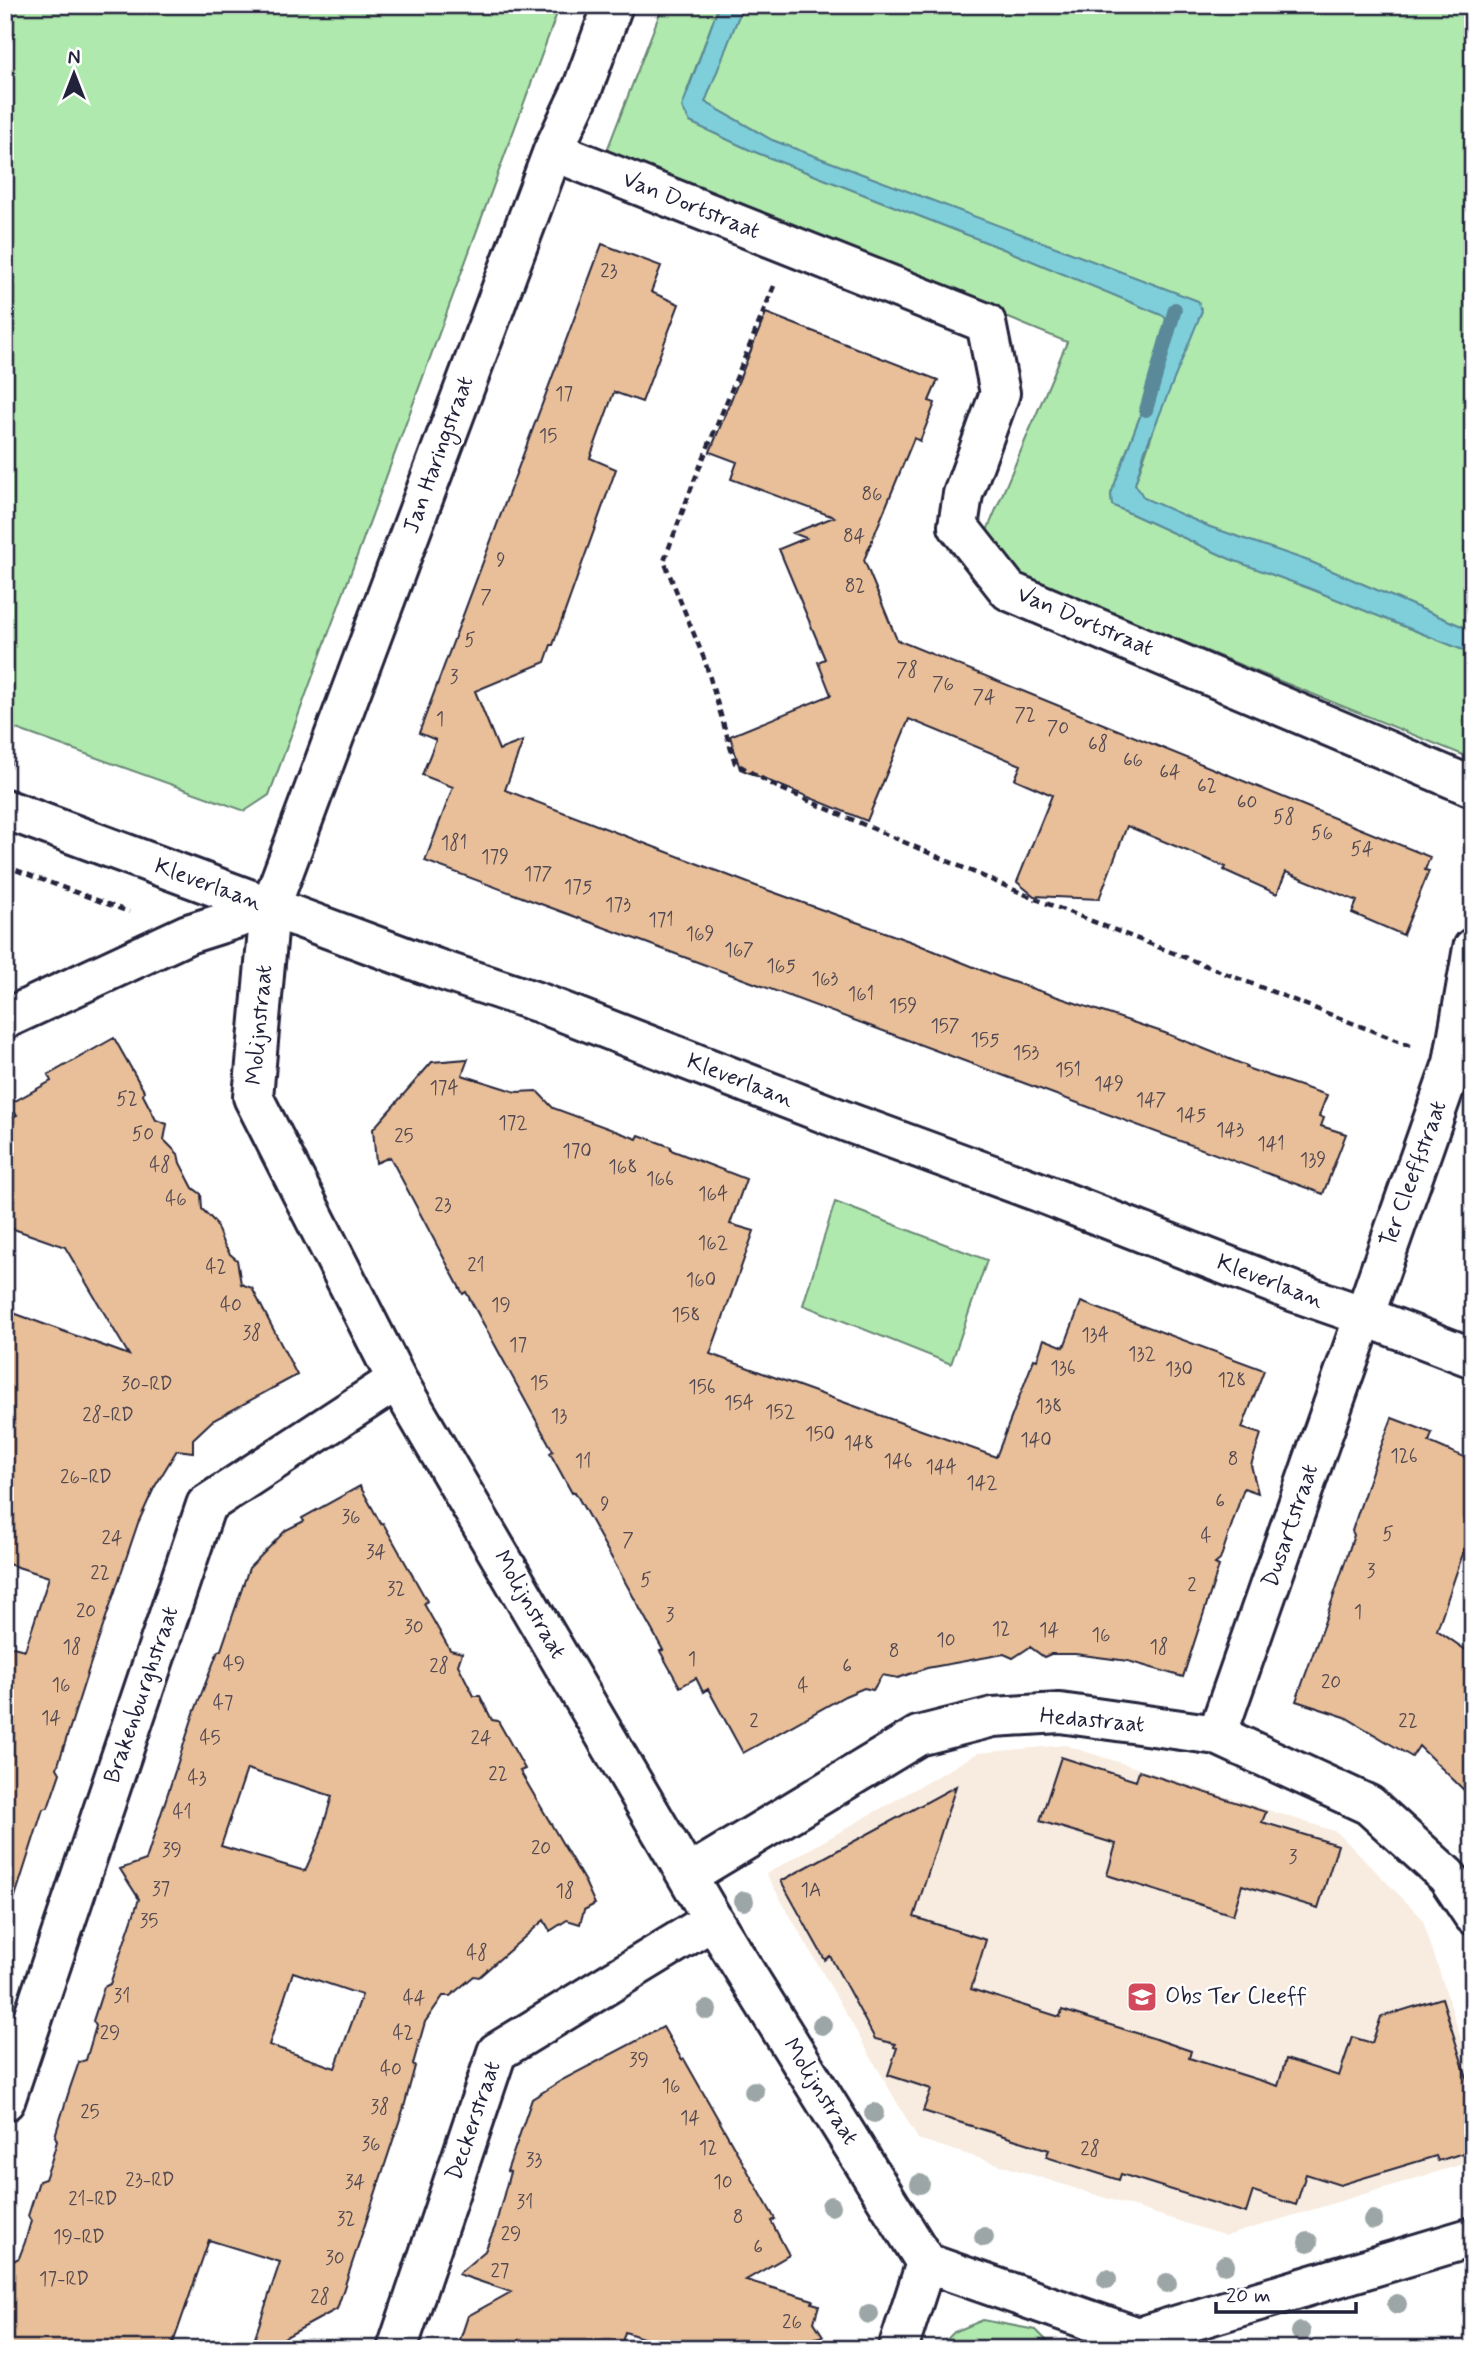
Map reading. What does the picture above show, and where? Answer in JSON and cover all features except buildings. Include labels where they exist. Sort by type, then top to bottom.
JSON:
[{"type":"street","name":"Jan Haringstraat","points":[[271,908],[553,151],[583,87],[613,5]]},
{"type":"street","name":"Van Dortstraat","points":[[553,151],[986,323],[1000,393],[963,494],[958,526],[1009,591],[1473,787]]},
{"type":"street","name":"Kleverlaan","points":[[5,809],[435,968],[540,1003],[850,1124],[1036,1191],[1473,1358]]},
{"type":"street","points":[[5,1019],[188,934],[271,908]]},
{"type":"street","name":"Molijnstraat","points":[[271,908],[253,1097],[397,1380],[713,1920],[926,2263]]},
{"type":"street","name":"Ter Cleeffstraat","points":[[1364,1316],[1453,1063],[1473,948]]},
{"type":"street","name":"Dusartstraat","points":[[1217,1735],[1364,1316]]},
{"type":"street","name":"Brakenburghstraat","points":[[5,2101],[12,2057],[206,1505],[397,1380]]},
{"type":"street","name":"Hedastraat","points":[[688,1875],[918,1736],[993,1717],[1060,1713],[1217,1735],[1369,1805],[1447,1876],[1473,1916]]},
{"type":"street","name":"Deckerstraat","points":[[397,2349],[497,2052],[713,1920]]},
{"type":"street","points":[[898,2349],[926,2263],[1136,2343],[1473,2237]]},
{"type":"path","points":[[790,246],[664,561],[705,661],[735,763],[777,787],[1033,898],[1453,1063]]},
{"type":"shaded area","name":"Obs Ter Cleeff","points":[[1065,1745],[1337,1832],[1422,1918],[1473,2075],[1473,2161],[1226,2236],[918,2139],[766,1874],[978,1753]]},
{"type":"green space","points":[[5,5],[560,5],[269,795],[245,811],[5,725]]},
{"type":"green space","points":[[663,5],[719,5],[687,91],[690,122],[750,150],[1001,248],[1164,316],[1172,329],[1170,339],[1111,494],[1112,505],[1230,559],[1473,654],[1473,759],[992,564],[986,533],[1067,342],[606,153]]},
{"type":"green space","points":[[743,5],[1473,5],[1473,631],[1311,562],[1210,527],[1143,498],[1135,484],[1198,301],[772,140],[705,102]]},
{"type":"green space","points":[[835,1202],[987,1260],[951,1364],[803,1305]]},
{"type":"green space","points":[[983,2320],[1036,2330],[1055,2349],[938,2349],[954,2332]]},
{"type":"water","points":[[719,5],[743,5],[705,102],[772,140],[1198,301],[1202,311],[1145,450],[1135,484],[1144,498],[1210,527],[1311,562],[1473,631],[1473,654],[1230,559],[1112,505],[1111,494],[1170,339],[1172,329],[1164,316],[1001,248],[750,150],[690,122],[682,107]]},
{"type":"waterway","points":[[1146,410],[1175,309]]},
{"type":"place","name":"Obs Ter Cleeff","points":[[1142,1997]]}]
